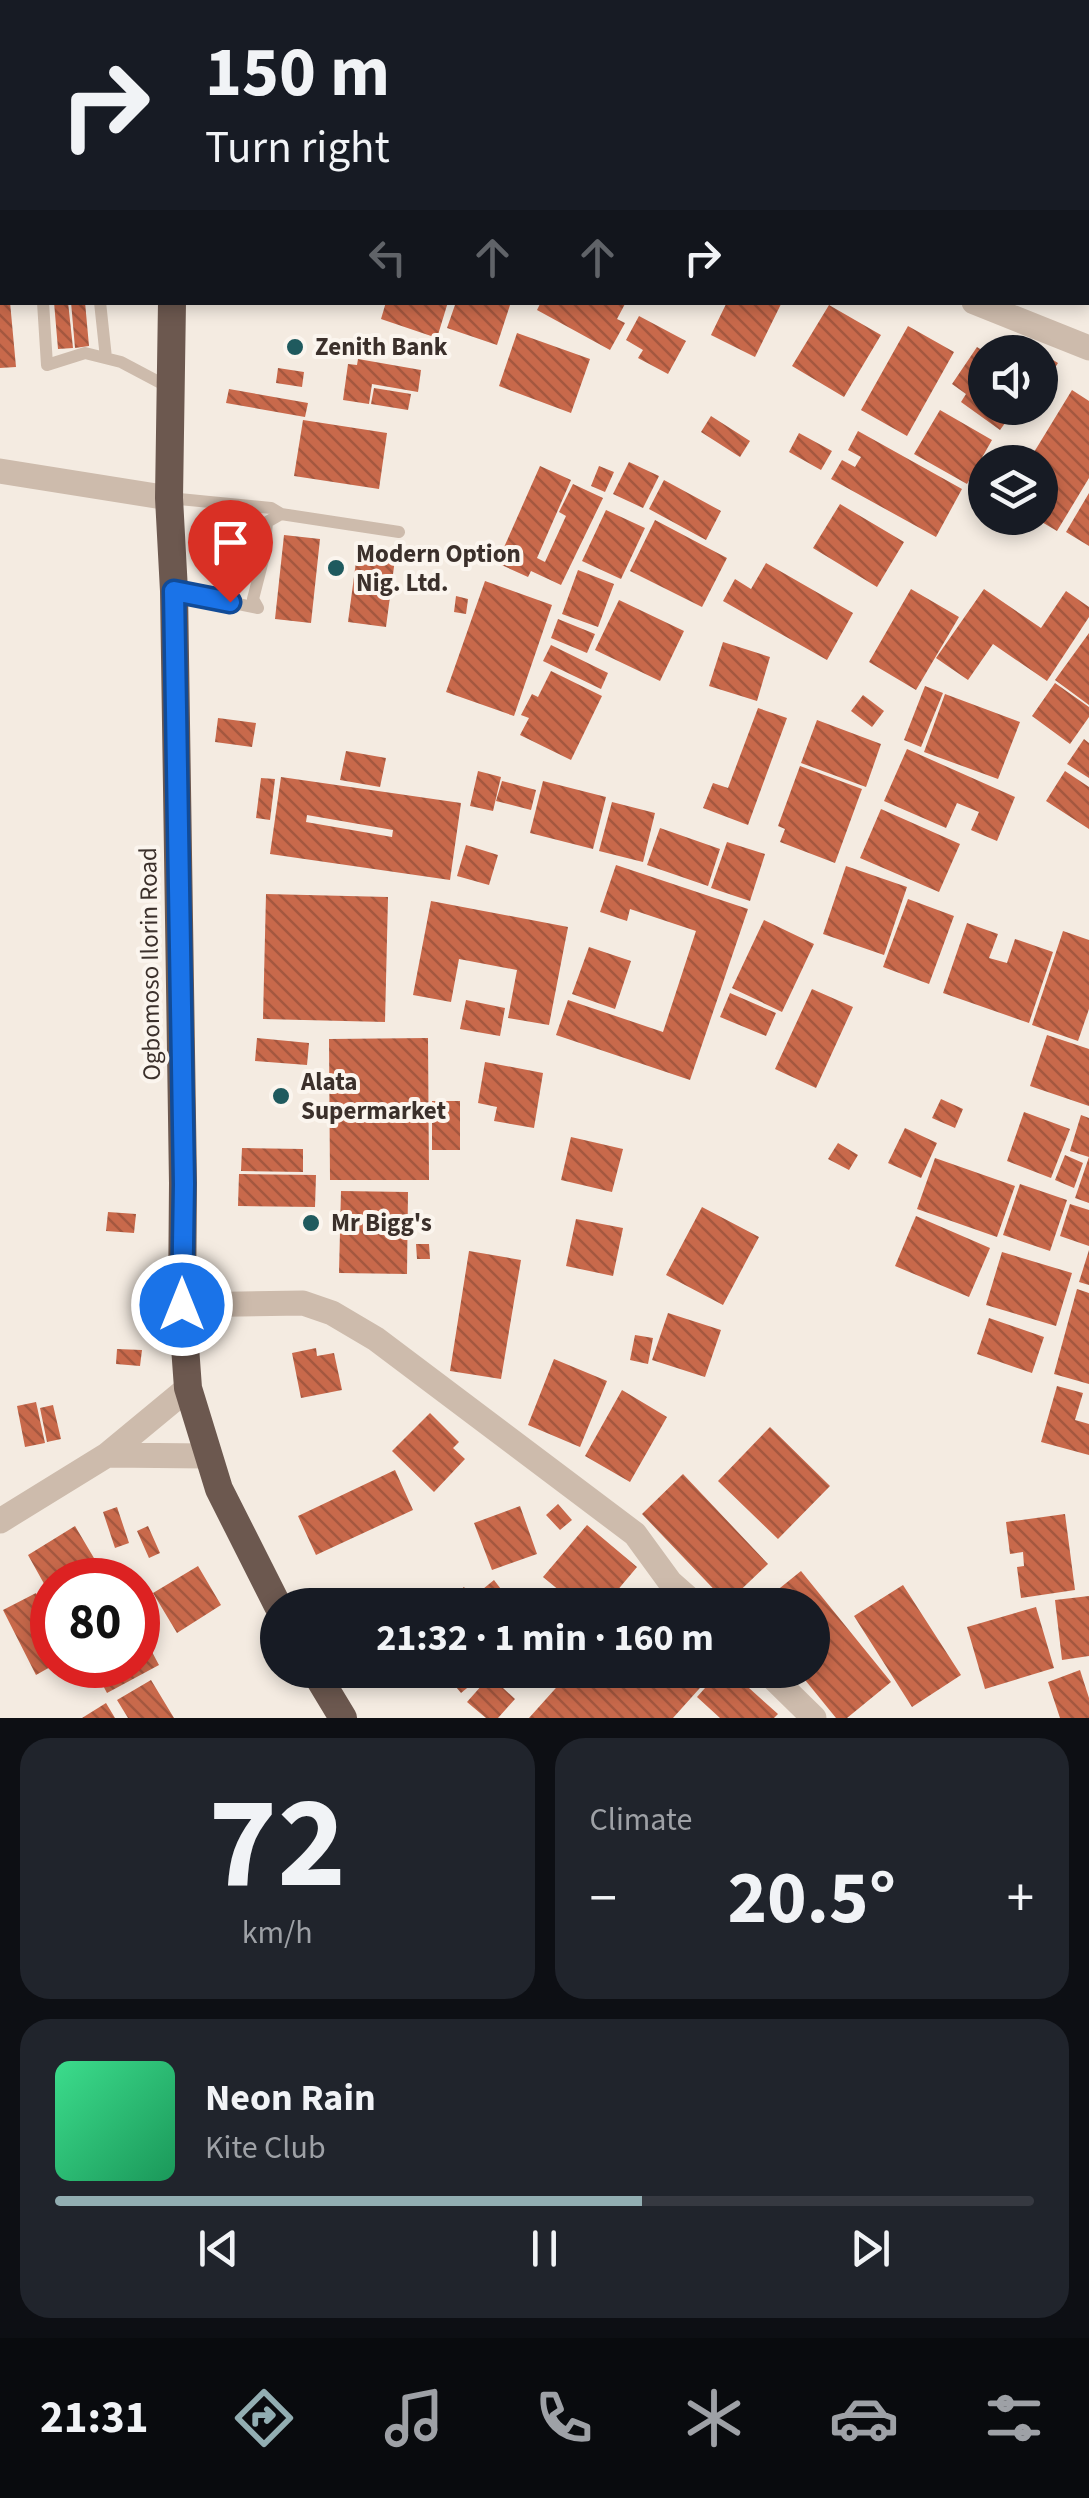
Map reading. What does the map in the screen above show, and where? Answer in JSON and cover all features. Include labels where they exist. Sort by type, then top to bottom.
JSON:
[{"type":"highway","name":"Ogbomoso Ilorin Road","points":[[172,305],[169,498],[184,1184],[182,1305],[188,1388],[207,1456],[239,1534],[268,1588]]},
{"type":"highway","points":[[325,1688],[343,1718]]},
{"type":"street","points":[[982,305],[1089,348]]},
{"type":"street","points":[[0,471],[169,498]]},
{"type":"street","points":[[182,1305],[304,1303],[332,1313],[376,1339],[635,1534],[677,1588]]},
{"type":"street","points":[[0,1521],[107,1455],[188,1388]]},
{"type":"street","points":[[107,1455],[207,1456]]},
{"type":"street","points":[[783,1688],[814,1718]]},
{"type":"lane","points":[[43,305],[47,365],[85,353],[121,362],[173,389]]},
{"type":"lane","points":[[100,305],[106,358]]},
{"type":"lane","points":[[169,498],[271,508],[281,514],[398,532]]},
{"type":"lane","points":[[174,591],[258,608],[253,599],[264,556],[267,522],[281,514]]},
{"type":"building","points":[[0,305],[10,305],[16,367],[0,368]]},
{"type":"building","points":[[54,305],[68,305],[73,348],[58,349]]},
{"type":"building","points":[[71,305],[85,305],[89,346],[75,348]]},
{"type":"building","points":[[385,305],[447,305],[437,338],[381,319]]},
{"type":"building","points":[[455,305],[510,305],[497,345],[447,328]]},
{"type":"building","points":[[540,305],[624,305],[617,319],[625,323],[610,350],[537,310]]},
{"type":"building","points":[[726,305],[781,305],[755,357],[711,335]]},
{"type":"building","points":[[829,305],[881,335],[844,397],[792,366]]},
{"type":"building","points":[[639,316],[686,341],[668,374],[638,358],[643,350],[626,340]]},
{"type":"building","points":[[908,326],[954,352],[907,436],[861,410]]},
{"type":"building","points":[[517,333],[590,359],[571,413],[499,386]]},
{"type":"building","points":[[358,359],[421,370],[418,392],[372,384],[369,404],[343,400],[348,364],[357,365]]},
{"type":"building","points":[[968,360],[968,407],[961,402],[966,394],[952,384]]},
{"type":"building","points":[[278,368],[304,372],[302,387],[276,383]]},
{"type":"building","points":[[374,388],[411,394],[408,410],[371,404]]},
{"type":"building","points":[[229,389],[308,403],[305,417],[226,403]]},
{"type":"building","points":[[1072,390],[1089,401],[1089,478],[1058,529],[1058,445],[1038,445],[1051,425],[1058,425],[1058,413]]},
{"type":"building","points":[[940,410],[992,440],[989,445],[968,445],[967,484],[914,454]]},
{"type":"building","points":[[711,416],[750,441],[740,457],[701,432]]},
{"type":"building","points":[[303,420],[387,433],[379,489],[294,476]]},
{"type":"building","points":[[858,431],[962,489],[936,537],[831,479],[842,460],[855,467],[861,457],[848,450]]},
{"type":"building","points":[[799,433],[832,451],[821,470],[789,452]]},
{"type":"building","points":[[629,462],[659,476],[643,508],[613,494]]},
{"type":"building","points":[[540,466],[571,480],[537,558],[545,562],[566,516],[559,512],[573,484],[603,498],[561,585],[531,571],[528,577],[497,563]]},
{"type":"building","points":[[599,466],[614,472],[605,492],[591,486]]},
{"type":"building","points":[[664,480],[721,511],[706,540],[649,509]]},
{"type":"building","points":[[1089,493],[1089,546],[1066,532]]},
{"type":"building","points":[[840,504],[904,542],[877,587],[813,548]]},
{"type":"building","points":[[606,510],[645,528],[621,579],[582,561]]},
{"type":"building","points":[[655,520],[727,558],[702,607],[630,571]]},
{"type":"building","points":[[284,535],[320,539],[311,623],[275,619]]},
{"type":"building","points":[[357,554],[395,559],[386,627],[348,622]]},
{"type":"building","points":[[766,563],[853,613],[827,660],[723,601],[735,579],[751,589]]},
{"type":"building","points":[[578,570],[614,584],[598,627],[562,614]]},
{"type":"building","points":[[485,581],[552,605],[514,716],[446,692]]},
{"type":"building","points":[[911,589],[959,617],[916,690],[869,662]]},
{"type":"building","points":[[984,589],[1041,628],[1066,591],[1089,607],[1089,617],[1047,681],[993,644],[968,680],[936,658]]},
{"type":"building","points":[[456,596],[468,599],[466,614],[454,612]]},
{"type":"building","points":[[619,600],[684,631],[660,681],[595,650]]},
{"type":"building","points":[[558,619],[595,634],[587,653],[551,638]]},
{"type":"building","points":[[1089,633],[1089,705],[1055,680]]},
{"type":"building","points":[[723,642],[770,657],[757,701],[709,686]]},
{"type":"building","points":[[551,645],[608,673],[601,689],[543,661]]},
{"type":"building","points":[[551,671],[602,696],[571,760],[520,735],[529,718],[521,715],[532,694],[538,697]]},
{"type":"building","points":[[1055,683],[1089,707],[1089,717],[1070,744],[1032,716]]},
{"type":"building","points":[[925,686],[943,693],[921,747],[904,740]]},
{"type":"building","points":[[945,694],[1020,722],[998,779],[924,752]]},
{"type":"building","points":[[863,695],[884,711],[872,727],[851,711]]},
{"type":"building","points":[[758,708],[787,718],[748,825],[703,808],[713,783],[728,788]]},
{"type":"building","points":[[218,718],[256,723],[252,747],[215,742]]},
{"type":"building","points":[[817,720],[881,744],[866,787],[801,763]]},
{"type":"building","points":[[1084,739],[1089,743],[1089,778],[1067,764]]},
{"type":"building","points":[[907,749],[1015,797],[997,841],[971,830],[979,812],[957,803],[946,828],[884,801]]},
{"type":"building","points":[[346,751],[386,758],[380,787],[340,780]]},
{"type":"building","points":[[800,766],[862,789],[835,863],[780,842],[785,829],[778,826]]},
{"type":"building","points":[[478,771],[501,777],[493,811],[470,806]]},
{"type":"building","points":[[1065,771],[1089,787],[1089,829],[1046,801]]},
{"type":"building","points":[[281,777],[461,803],[450,880],[270,854]],"holes":[[[307,815],[393,830],[392,837],[306,822]]]},
{"type":"building","points":[[261,778],[275,779],[270,820],[256,818]]},
{"type":"building","points":[[502,781],[536,790],[531,810],[496,801]]},
{"type":"building","points":[[543,781],[606,797],[593,849],[530,833]]},
{"type":"building","points":[[612,802],[655,813],[643,862],[599,851]]},
{"type":"building","points":[[881,809],[960,844],[939,892],[860,858]]},
{"type":"building","points":[[660,828],[720,849],[708,886],[647,865]]},
{"type":"building","points":[[727,842],[765,854],[750,901],[711,888]]},
{"type":"building","points":[[466,845],[498,855],[489,885],[457,876]]},
{"type":"building","points":[[616,865],[748,909],[690,1080],[556,1035],[568,1000],[663,1032],[696,931],[630,909],[627,921],[600,912]]},
{"type":"building","points":[[846,866],[907,887],[884,955],[823,934]]},
{"type":"building","points":[[266,894],[388,897],[385,1022],[263,1019]]},
{"type":"building","points":[[908,899],[954,916],[929,984],[883,967]]},
{"type":"building","points":[[431,901],[568,927],[549,1025],[508,1018],[517,970],[459,959],[451,1002],[413,995]]},
{"type":"building","points":[[764,920],[814,944],[782,1012],[732,988]]},
{"type":"building","points":[[967,923],[998,934],[989,958],[1007,963],[1015,939],[1053,952],[1029,1023],[943,993]]},
{"type":"building","points":[[1063,931],[1089,940],[1089,1009],[1078,1041],[1032,1025]]},
{"type":"building","points":[[589,947],[631,961],[615,1009],[572,994]]},
{"type":"building","points":[[812,989],[853,1007],[816,1088],[775,1069]]},
{"type":"building","points":[[730,993],[776,1013],[766,1036],[720,1017]]},
{"type":"building","points":[[466,1000],[505,1008],[500,1036],[460,1029]]},
{"type":"building","points":[[1047,1035],[1089,1049],[1089,1106],[1030,1086]]},
{"type":"building","points":[[257,1038],[309,1043],[307,1065],[255,1061]]},
{"type":"building","points":[[428,1038],[429,1180],[330,1180],[329,1039]]},
{"type":"building","points":[[485,1062],[543,1073],[534,1128],[494,1121],[497,1107],[478,1103]]},
{"type":"building","points":[[941,1099],[963,1109],[955,1128],[932,1118]]},
{"type":"building","points":[[432,1101],[460,1101],[460,1150],[432,1150]]},
{"type":"building","points":[[1024,1112],[1070,1129],[1051,1178],[1007,1161]]},
{"type":"building","points":[[1081,1115],[1089,1118],[1089,1157],[1070,1151]]},
{"type":"building","points":[[905,1128],[937,1143],[921,1178],[888,1163]]},
{"type":"building","points":[[571,1137],[623,1149],[612,1192],[561,1180]]},
{"type":"building","points":[[838,1143],[858,1155],[849,1170],[828,1159]]},
{"type":"building","points":[[242,1148],[303,1149],[303,1172],[241,1171]]},
{"type":"building","points":[[1065,1155],[1083,1163],[1074,1188],[1055,1180]]},
{"type":"building","points":[[1089,1157],[1089,1203],[1075,1198]]},
{"type":"building","points":[[935,1158],[1015,1186],[997,1237],[917,1209]]},
{"type":"building","points":[[239,1174],[316,1175],[315,1207],[238,1206]]},
{"type":"building","points":[[1020,1184],[1067,1200],[1050,1251],[1003,1235]]},
{"type":"building","points":[[341,1191],[408,1192],[407,1274],[339,1273]]},
{"type":"building","points":[[1070,1204],[1089,1210],[1089,1246],[1060,1236]]},
{"type":"building","points":[[702,1207],[759,1237],[723,1305],[666,1275]]},
{"type":"building","points":[[108,1212],[136,1214],[134,1233],[106,1231]]},
{"type":"building","points":[[916,1216],[990,1248],[969,1297],[895,1266]]},
{"type":"building","points":[[576,1219],[623,1228],[613,1276],[566,1266]]},
{"type":"building","points":[[416,1244],[429,1244],[430,1259],[417,1259]]},
{"type":"building","points":[[1089,1250],[1089,1285],[1079,1282]]},
{"type":"building","points":[[469,1251],[521,1260],[501,1379],[450,1371]]},
{"type":"building","points":[[1002,1252],[1072,1273],[1056,1326],[986,1305]]},
{"type":"building","points":[[1077,1289],[1089,1293],[1089,1384],[1054,1374]]},
{"type":"building","points":[[668,1313],[721,1330],[705,1377],[652,1360]]},
{"type":"building","points":[[989,1318],[1044,1337],[1032,1373],[977,1354]]},
{"type":"building","points":[[635,1335],[653,1338],[648,1364],[630,1360]]},
{"type":"building","points":[[316,1348],[317,1356],[334,1353],[342,1390],[301,1398],[292,1353]]},
{"type":"building","points":[[117,1349],[142,1350],[140,1366],[116,1364]]},
{"type":"building","points":[[554,1359],[607,1381],[580,1447],[528,1425]]},
{"type":"building","points":[[1057,1386],[1083,1393],[1075,1420],[1089,1424],[1089,1455],[1041,1442]]},
{"type":"building","points":[[622,1390],[667,1417],[630,1482],[585,1456]]},
{"type":"building","points":[[36,1402],[45,1443],[25,1447],[17,1406]]},
{"type":"building","points":[[53,1405],[61,1439],[47,1442],[40,1408]]},
{"type":"building","points":[[430,1413],[459,1442],[453,1448],[465,1459],[434,1492],[392,1451]]},
{"type":"building","points":[[770,1427],[830,1486],[778,1539],[718,1481]]},
{"type":"building","points":[[395,1470],[413,1510],[316,1555],[298,1516]]},
{"type":"building","points":[[683,1474],[768,1564],[743,1588],[713,1588],[642,1514]]},
{"type":"building","points":[[558,1504],[572,1520],[560,1530],[546,1515]]},
{"type":"building","points":[[520,1506],[537,1554],[492,1570],[474,1523]]},
{"type":"building","points":[[117,1507],[129,1543],[115,1548],[103,1512]]},
{"type":"building","points":[[1065,1514],[1075,1590],[1021,1598],[1017,1567],[1024,1566],[1023,1552],[1010,1554],[1006,1522]]},
{"type":"building","points":[[587,1525],[637,1567],[619,1588],[556,1588],[543,1577]]},
{"type":"building","points":[[75,1526],[94,1558],[30,1559],[28,1555]]},
{"type":"building","points":[[148,1526],[160,1553],[149,1558],[137,1531]]},
{"type":"building","points":[[198,1566],[221,1605],[177,1633],[160,1605],[160,1589]]},
{"type":"building","points":[[801,1571],[815,1588],[780,1588]]},
{"type":"building","points":[[494,1580],[500,1588],[484,1588]]},
{"type":"building","points":[[903,1585],[961,1675],[912,1707],[854,1616]]},
{"type":"building","points":[[30,1596],[30,1663],[3,1610]]},
{"type":"building","points":[[1089,1596],[1089,1656],[1062,1660],[1055,1600]]},
{"type":"building","points":[[830,1607],[891,1682],[847,1718],[836,1718],[812,1688],[830,1688]]},
{"type":"building","points":[[1036,1607],[1054,1668],[985,1689],[967,1627]]},
{"type":"building","points":[[1080,1670],[1089,1698],[1089,1718],[1060,1718],[1048,1682]]},
{"type":"building","points":[[137,1688],[156,1688],[174,1718],[128,1718],[117,1700]]},
{"type":"building","points":[[479,1688],[503,1688],[515,1699],[498,1718],[486,1718],[467,1702]]},
{"type":"building","points":[[556,1688],[700,1688],[673,1718],[529,1718]]},
{"type":"building","points":[[705,1688],[749,1688],[778,1714],[774,1718],[720,1718],[697,1697]]},
{"type":"building","points":[[106,1703],[115,1718],[82,1718]]},
{"type":"place","name":"Zenith Bank","points":[[295,347]]},
{"type":"place","name":"Modern Option Nig. Ltd.","points":[[336,568]]},
{"type":"place","name":"Alata Supermarket","points":[[281,1096]]},
{"type":"place","name":"Mr Bigg's","points":[[311,1223]]},
{"type":"route","points":[[182,1305],[184,1184],[174,591],[230,602]]}]
